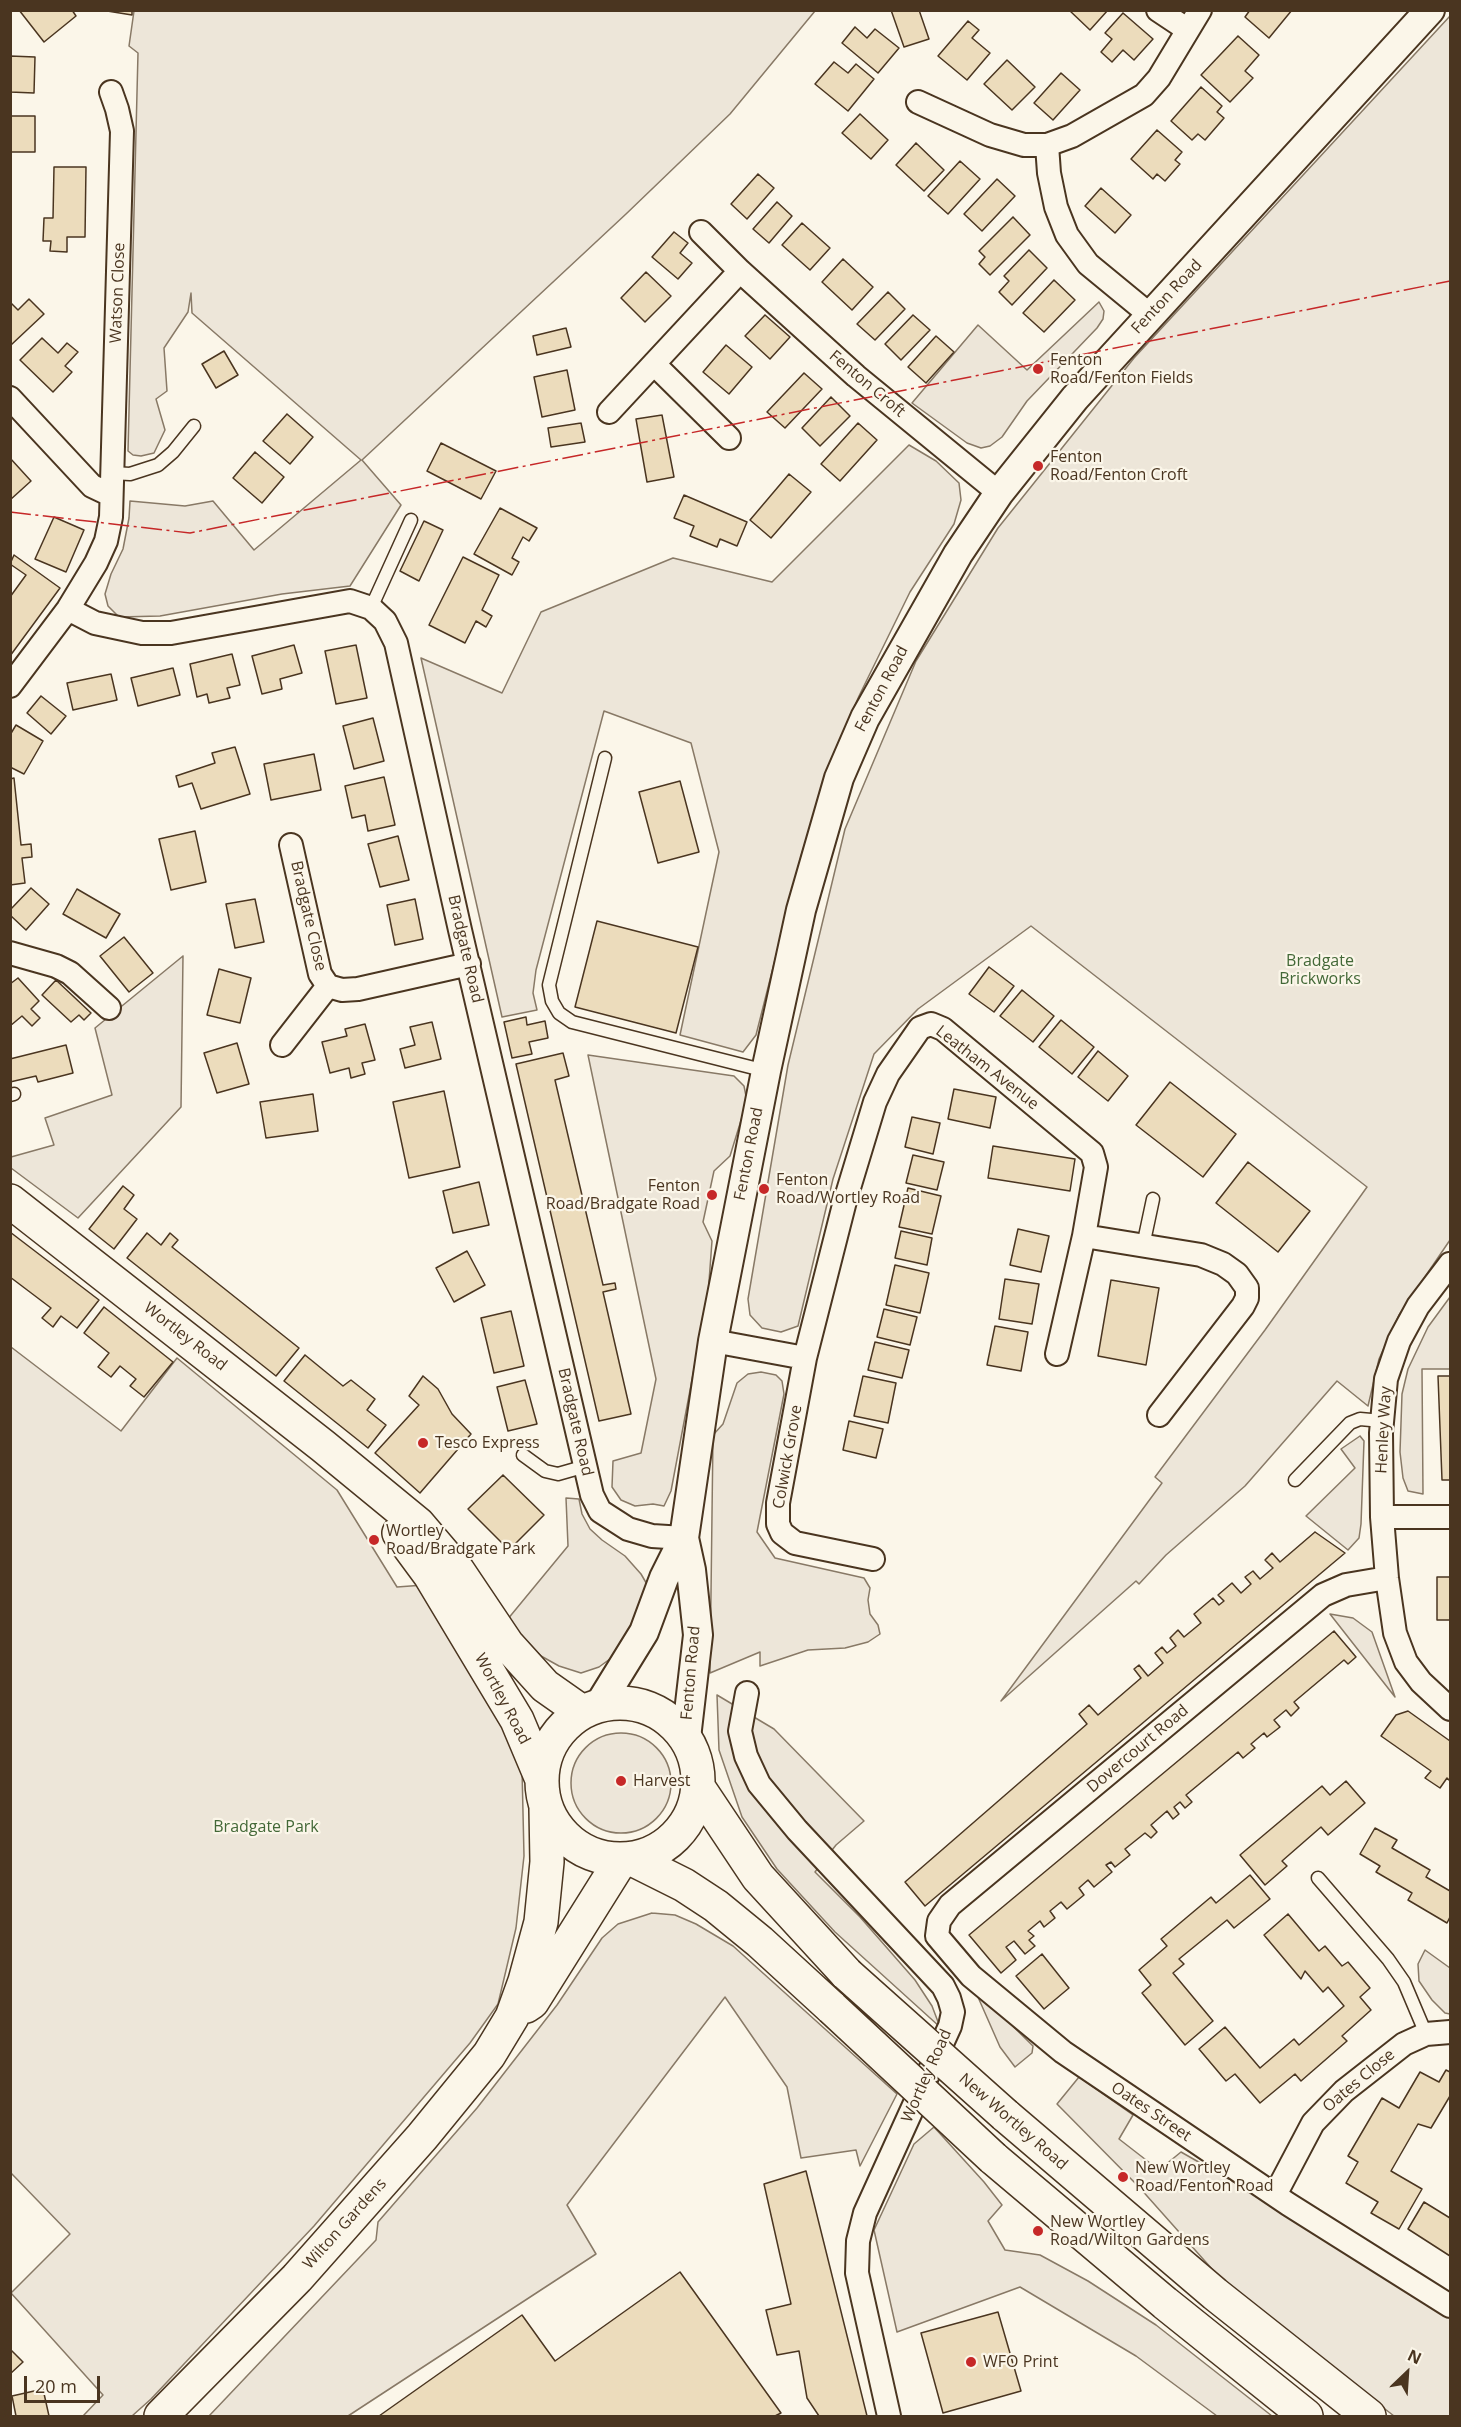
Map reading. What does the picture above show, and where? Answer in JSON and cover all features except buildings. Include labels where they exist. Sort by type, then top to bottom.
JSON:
[{"type":"main road","name":"Wortley Road","points":[[10,1201],[278,1410],[417,1524],[458,1571],[507,1644],[545,1686],[591,1708]]},
{"type":"main road","name":"Wortley Road","points":[[357,1475],[430,1575],[473,1644],[517,1720],[541,1777]]},
{"type":"main road","points":[[624,1702],[648,1707],[669,1720],[686,1738],[696,1761],[698,1787],[692,1812],[678,1834],[657,1851],[626,1859],[602,1858],[584,1851],[568,1840],[555,1826],[546,1809],[541,1777],[547,1751],[561,1728],[591,1708],[624,1702]]},
{"type":"main road","name":"New Wortley Road","points":[[698,1787],[758,1877],[847,1974],[1005,2115],[1215,2294],[1369,2416]]},
{"type":"main road","name":"Wilton Gardens","points":[[161,2416],[297,2278],[423,2137],[489,2055],[512,2017],[525,1981],[541,1922],[547,1862],[546,1809]]},
{"type":"main road","points":[[626,1859],[684,1886],[716,1906],[760,1942],[993,2158],[1165,2303],[1306,2416]]},
{"type":"main road","name":"Wilton Gardens","points":[[512,2017],[532,2002],[626,1859]]},
{"type":"street","points":[[1158,10],[1188,30]]},
{"type":"street","points":[[918,102],[990,135],[1024,145],[1047,145],[1082,131],[1144,95],[1159,78],[1200,10]]},
{"type":"street","name":"Fenton Road","points":[[591,1708],[644,1632],[664,1578],[684,1538],[713,1341],[766,1071],[801,910],[839,778],[865,718],[958,554],[999,493],[1075,398],[1430,10]]},
{"type":"street","name":"Watson Close","points":[[10,686],[68,609],[96,563],[106,541],[111,517],[122,131],[111,92]]},
{"type":"street","points":[[1047,145],[1049,173],[1056,207],[1067,235],[1088,264],[1150,315]]},
{"type":"street","name":"Fenton Croft","points":[[701,232],[740,271],[856,376],[999,493]]},
{"type":"street","points":[[609,412],[740,271]]},
{"type":"street","points":[[654,364],[729,438]]},
{"type":"street","points":[[10,398],[92,486],[111,484]]},
{"type":"street","points":[[68,609],[95,623],[116,629],[142,633],[171,633],[329,603],[350,601],[371,608]]},
{"type":"street","name":"Bradgate Road","points":[[371,608],[385,621],[396,643],[592,1495],[600,1511],[612,1521],[628,1529],[652,1536],[684,1538]]},
{"type":"street","name":"Bradgate Close","points":[[291,845],[320,974],[328,986],[342,990],[358,989],[468,964]]},
{"type":"street","points":[[10,953],[56,966],[70,973],[84,983],[109,1008]]},
{"type":"street","name":"Bradgate Close","points":[[282,1045],[328,986]]},
{"type":"street","name":"Leatham Avenue","points":[[805,1358],[845,1201],[874,1102],[893,1066],[920,1028],[931,1024],[943,1029],[1092,1153],[1096,1167],[1084,1236],[1057,1354]]},
{"type":"street","points":[[1084,1236],[1201,1255],[1223,1264],[1237,1274],[1247,1288],[1247,1298],[1243,1306],[1159,1415]]},
{"type":"street","name":"Henley Way","points":[[1450,1264],[1418,1306],[1399,1341],[1386,1379],[1382,1421],[1382,1517],[1387,1578],[1395,1633],[1406,1662],[1421,1682],[1450,1709]]},
{"type":"street","points":[[713,1341],[805,1358]]},
{"type":"street","name":"Colwick Grove","points":[[805,1358],[778,1503],[778,1524],[782,1533],[795,1543],[873,1559]]},
{"type":"street","points":[[1382,1517],[1450,1517]]},
{"type":"street","name":"Fenton Road","points":[[684,1538],[691,1570],[698,1635],[686,1738]]},
{"type":"street","name":"Dovercourt Road","points":[[955,1958],[937,1936],[939,1921],[950,1905],[1323,1595],[1346,1586],[1387,1578]]},
{"type":"street","name":"Wortley Road","points":[[747,1693],[741,1731],[746,1756],[759,1784],[797,1830],[943,1986],[953,2012],[950,2025],[865,2213],[858,2241],[857,2273],[889,2416]]},
{"type":"street","name":"Oates Street","points":[[955,1958],[971,1976],[1037,2031],[1136,2102],[1275,2195],[1450,2306]]},
{"type":"street","name":"Oates Close","points":[[1275,2195],[1313,2123],[1344,2091],[1404,2044],[1426,2034],[1450,2032]]},
{"type":"lane","points":[[111,484],[130,474],[158,465],[173,452],[194,426]]},
{"type":"lane","points":[[371,608],[411,520]]},
{"type":"lane","points":[[605,758],[549,985],[552,1002],[559,1013],[572,1022],[766,1071]]},
{"type":"lane","points":[[1143,1246],[1153,1199]]},
{"type":"lane","points":[[1295,1480],[1350,1423],[1360,1419],[1382,1421]]},
{"type":"lane","points":[[523,1455],[544,1471],[558,1474],[586,1466]]},
{"type":"lane","points":[[1318,1878],[1388,1959],[1404,1982],[1426,2034]]},
{"type":"green space","points":[[134,10],[815,11],[730,114],[362,460],[401,505],[350,586],[282,594],[160,616],[119,617],[108,606],[105,594],[111,574],[123,549],[130,501],[185,506],[213,501],[254,550],[361,460],[192,313],[191,293],[188,312],[164,348],[167,391],[156,399],[165,430],[154,453],[141,456],[133,455],[128,451],[138,53],[129,46]]},
{"type":"green space","name":"Bradgate Brickworks","points":[[1450,16],[1450,1240],[1399,1315],[1379,1359],[1368,1406],[1337,1381],[1245,1486],[1166,1555],[1139,1584],[1136,1581],[1001,1701],[1162,1483],[1155,1477],[1265,1330],[1367,1187],[1031,926],[918,1009],[874,1054],[833,1179],[798,1326],[781,1332],[762,1328],[750,1315],[748,1299],[788,1065],[845,829],[916,661],[998,528],[1134,358]]},
{"type":"green space","points":[[1099,302],[1104,311],[1103,319],[1097,328],[1027,401],[1002,437],[990,446],[981,448],[967,443],[912,403],[978,325],[1027,370]]},
{"type":"green space","points":[[909,445],[936,461],[959,483],[961,500],[954,524],[910,592],[859,696],[831,760],[802,853],[756,1035],[743,1052],[680,1035],[719,852],[691,743],[604,711],[536,970],[533,993],[537,1010],[502,1017],[421,658],[502,693],[541,612],[673,558],[772,582]]},
{"type":"green space","points":[[183,956],[181,1107],[78,1218],[11,1168],[11,1157],[54,1145],[45,1118],[112,1095],[95,1028]]},
{"type":"green space","points":[[588,1055],[734,1076],[744,1086],[747,1101],[730,1156],[714,1171],[703,1222],[712,1241],[708,1295],[671,1491],[664,1506],[653,1504],[635,1506],[621,1500],[612,1487],[613,1461],[641,1453],[656,1379]]},
{"type":"green space","points":[[1450,1297],[1450,1369],[1422,1369],[1423,1494],[1408,1491],[1403,1478],[1400,1452],[1402,1394],[1408,1369],[1428,1327]]},
{"type":"green space","name":"Bradgate Park","points":[[11,1347],[121,1431],[177,1358],[337,1490],[397,1587],[424,1585],[498,1713],[522,1769],[524,1856],[516,1928],[498,2004],[470,2043],[314,2226],[151,2399],[132,2416],[83,2416],[103,2395],[11,2293],[70,2234],[11,2173]]},
{"type":"green space","points":[[761,1372],[776,1375],[782,1381],[784,1394],[757,1532],[775,1558],[864,1578],[870,1588],[868,1600],[870,1614],[878,1625],[880,1634],[868,1642],[845,1648],[808,1650],[760,1666],[760,1652],[710,1673],[713,1435],[723,1424],[737,1383],[748,1374]]},
{"type":"green space","points":[[1360,1436],[1364,1441],[1361,1524],[1359,1538],[1348,1550],[1306,1516],[1355,1468],[1341,1449]]},
{"type":"green space","points":[[566,1498],[579,1499],[582,1514],[590,1529],[625,1556],[648,1586],[626,1639],[614,1656],[599,1667],[581,1673],[559,1666],[541,1656],[507,1620],[568,1546]]},
{"type":"green space","points":[[1330,1614],[1353,1618],[1372,1632],[1395,1697]]},
{"type":"green space","points":[[717,1695],[774,1729],[864,1821],[836,1845],[815,1872],[860,1917],[915,1980],[932,2006],[940,2027],[835,1932],[777,1869],[742,1817],[719,1750]]},
{"type":"green space","points":[[621,1733],[640,1737],[657,1747],[667,1764],[671,1783],[667,1802],[657,1819],[640,1829],[621,1833],[602,1829],[585,1819],[575,1802],[571,1783],[575,1764],[585,1747],[602,1737]]},
{"type":"green space","points":[[652,1913],[675,1915],[696,1924],[733,1946],[897,2094],[860,2166],[856,2150],[801,2158],[787,2087],[725,1997],[567,2205],[596,2254],[348,2416],[209,2416],[376,2240],[378,2222],[477,2108],[557,2005],[602,1938],[618,1924]]},
{"type":"green space","points":[[1425,1950],[1450,1968],[1450,2014],[1445,2013],[1432,2000],[1419,1981],[1418,1964]]},
{"type":"green space","points":[[974,1988],[1033,2046],[1032,2053],[1015,2067],[1000,2047]]},
{"type":"green space","points":[[1079,2077],[1133,2115],[1119,2139],[1159,2170],[1181,2152],[1292,2215],[1450,2318],[1450,2416],[1394,2416],[1228,2287],[1139,2187],[1057,2104]]},
{"type":"green space","points":[[934,2127],[1002,2205],[988,2221],[1005,2250],[1040,2255],[1088,2281],[1156,2325],[1272,2416],[1217,2416],[1136,2356],[1020,2287],[897,2332],[874,2230],[914,2144]]},
{"type":"power","points":[[10,512],[190,533],[1450,281]]},
{"type":"place","name":"Fenton Road/Fenton Fields","points":[[1038,369]]},
{"type":"place","name":"Fenton Road/Fenton Croft","points":[[1038,466]]},
{"type":"place","name":"Fenton Road/Wortley Road","points":[[764,1189]]},
{"type":"place","name":"Fenton Road/Bradgate Road","points":[[712,1195]]},
{"type":"place","name":"Tesco Express","points":[[423,1443]]},
{"type":"place","name":"Wortley Road/Bradgate Park","points":[[374,1540]]},
{"type":"place","name":"Harvest","points":[[621,1781]]},
{"type":"place","name":"New Wortley Road/Fenton Road","points":[[1123,2177]]},
{"type":"place","name":"New Wortley Road/Wilton Gardens","points":[[1038,2231]]},
{"type":"place","name":"WFO Print","points":[[971,2362]]}]
